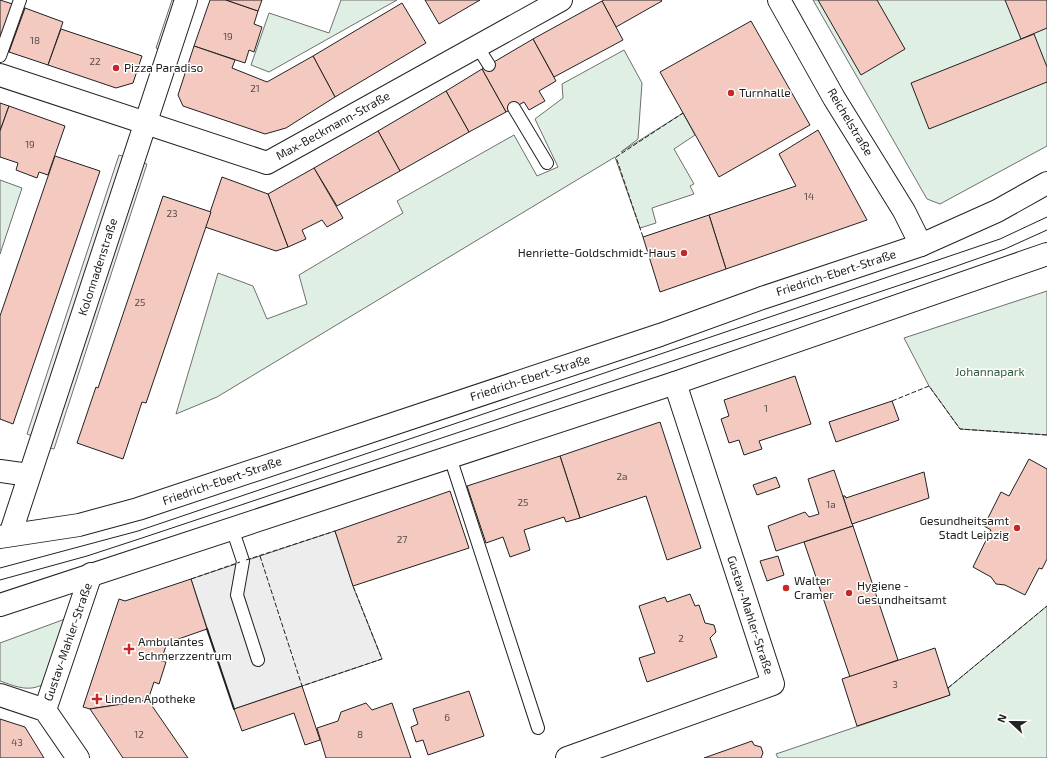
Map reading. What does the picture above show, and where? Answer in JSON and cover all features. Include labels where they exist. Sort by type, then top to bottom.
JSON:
[{"type":"street","name":"Kolonnadenstraße","points":[[5,536],[29,474],[186,0]]},
{"type":"street","name":"Max-Beckmann-Straße","points":[[0,75],[267,163],[561,0]]},
{"type":"street","name":"Reichelstraße","points":[[779,0],[834,98],[904,212],[920,245]]},
{"type":"street","name":"Friedrich-Ebert-Straße","points":[[5,536],[78,525],[138,509],[652,337],[920,245],[997,211],[1047,183]]},
{"type":"street","points":[[0,605],[675,383],[1047,254]]},
{"type":"street","name":"Gustav-Mahler-Straße","points":[[567,758],[772,684],[675,383]]},
{"type":"street","points":[[0,471],[29,474]]},
{"type":"street","name":"Gustav-Mahler-Straße","points":[[44,710],[91,574]]},
{"type":"street","name":"Gustav-Mahler-Straße","points":[[0,696],[44,710],[78,758]]},
{"type":"lane","points":[[0,56],[20,0]]},
{"type":"lane","points":[[477,46],[489,66]]},
{"type":"lane","points":[[514,108],[547,162]]},
{"type":"lane","points":[[450,457],[538,728]]},
{"type":"lane","points":[[232,528],[243,561],[237,596],[258,660]]},
{"type":"green space","points":[[341,0],[397,0],[269,72],[251,65],[269,13],[329,33]]},
{"type":"green space","points":[[813,0],[1047,0],[1047,146],[940,204],[927,199]]},
{"type":"green space","points":[[624,50],[642,83],[638,139],[621,152],[683,113],[695,135],[674,149],[694,184],[690,186],[694,194],[652,208],[656,223],[640,228],[615,157],[217,397],[176,414],[218,273],[253,286],[267,319],[307,304],[299,275],[403,213],[397,201],[514,135],[537,176],[558,167],[535,119],[563,98],[562,84]]},
{"type":"green space","points":[[0,180],[22,188],[0,254]]},
{"type":"green space","name":"Johannapark","points":[[1047,291],[1047,435],[960,429],[929,386],[904,338]]},
{"type":"green space","points":[[1047,606],[1047,758],[778,758],[776,754],[950,695],[948,688]]},
{"type":"green space","points":[[65,619],[42,685],[26,688],[0,681],[0,643]]},
{"type":"shaded area","points":[[172,0],[180,0],[164,51],[156,48]]},
{"type":"shaded area","points":[[119,155],[126,157],[35,437],[27,434]]},
{"type":"shaded area","points":[[139,162],[147,164],[54,449],[46,447]]},
{"type":"shaded area","points":[[335,531],[353,586],[382,659],[234,709],[191,579]]},
{"type":"building","points":[[0,0],[25,8],[9,52],[0,49]]},
{"type":"building","points":[[210,0],[226,0],[258,11],[254,24],[262,27],[254,52],[249,50],[245,63],[194,46]]},
{"type":"building","points":[[226,0],[262,0],[258,11]]},
{"type":"building","points":[[425,0],[480,0],[439,24]]},
{"type":"building","points":[[818,0],[877,0],[905,49],[861,75]]},
{"type":"building","points":[[1005,0],[1047,0],[1047,28],[1021,39]]},
{"type":"building","points":[[602,1],[662,1],[616,27]]},
{"type":"building","points":[[602,1],[623,40],[554,77],[533,39]]},
{"type":"building","points":[[402,3],[426,43],[335,97],[313,56]]},
{"type":"building","points":[[25,8],[63,22],[48,65],[9,52]]},
{"type":"building","name":"Turnhalle","points":[[751,21],[810,125],[719,177],[660,72]]},
{"type":"building","points":[[61,29],[142,56],[133,83],[116,88],[48,65]]},
{"type":"building","points":[[1034,34],[1047,67],[1047,82],[929,129],[911,83]]},
{"type":"building","points":[[533,39],[556,81],[539,91],[545,101],[529,110],[524,102],[506,112],[482,69]]},
{"type":"building","points":[[194,46],[235,60],[232,68],[267,82],[313,56],[335,97],[286,128],[265,134],[183,106],[178,95]]},
{"type":"building","points":[[482,69],[506,112],[469,132],[446,91]]},
{"type":"building","points":[[446,91],[469,132],[400,171],[378,131]]},
{"type":"building","points":[[0,103],[9,106],[0,131]]},
{"type":"building","points":[[9,106],[65,126],[48,175],[39,172],[37,178],[16,170],[18,163],[0,157],[0,131]]},
{"type":"building","points":[[818,130],[867,220],[726,269],[709,215],[796,186],[779,154]]},
{"type":"building","points":[[378,131],[400,171],[337,206],[314,168]]},
{"type":"building","points":[[55,156],[100,171],[13,424],[0,419],[0,316]]},
{"type":"building","points":[[314,168],[343,218],[327,227],[322,220],[302,230],[306,239],[288,247],[268,194]]},
{"type":"building","points":[[222,177],[268,194],[288,247],[276,251],[205,227]]},
{"type":"building","points":[[163,196],[211,212],[146,403],[142,402],[123,459],[77,443],[96,387],[98,388]]},
{"type":"building","name":"Henriette-Goldschmidt-Haus","points":[[709,215],[726,269],[660,292],[643,237]]},
{"type":"building","points":[[795,376],[811,424],[759,441],[762,449],[744,455],[739,440],[729,443],[721,419],[729,416],[724,400]]},
{"type":"building","points":[[892,401],[899,420],[836,442],[829,422]]},
{"type":"building","points":[[660,422],[701,548],[667,560],[646,496],[580,518],[560,456]]},
{"type":"building","points":[[560,456],[580,518],[566,522],[564,517],[524,530],[530,550],[510,557],[503,537],[486,543],[467,486]]},
{"type":"building","name":"Gesundheitsamt Stadt Leipzig","points":[[1029,459],[1047,469],[1047,559],[1042,569],[1039,568],[1025,595],[1005,585],[996,584],[991,577],[973,567],[991,530],[984,526],[1001,492],[1009,496]]},
{"type":"building","points":[[834,470],[853,526],[776,551],[768,526],[805,512],[809,517],[819,514],[808,479]]},
{"type":"building","points":[[924,472],[929,498],[852,524],[843,496],[846,498]]},
{"type":"building","points":[[776,477],[780,487],[757,495],[753,485]]},
{"type":"building","points":[[450,491],[469,548],[353,586],[335,531]]},
{"type":"building","name":"Hygiene - Gesundheitsamt","points":[[853,526],[898,660],[850,677],[804,542]]},
{"type":"building","points":[[778,556],[784,575],[767,581],[760,561]]},
{"type":"building","points":[[191,579],[207,629],[167,643],[161,661],[166,662],[159,684],[154,682],[148,700],[90,709],[83,707],[119,599],[125,601]]},
{"type":"building","points":[[690,594],[695,606],[699,605],[705,623],[714,625],[716,632],[710,638],[717,657],[647,682],[639,658],[655,653],[639,606],[665,597],[667,602]]},
{"type":"building","points":[[935,648],[950,695],[857,726],[842,679]]},
{"type":"building","points":[[302,686],[320,740],[305,745],[294,713],[242,731],[234,709]]},
{"type":"building","points":[[469,691],[484,736],[428,755],[423,740],[416,742],[411,727],[418,724],[413,709]]},
{"type":"building","points":[[148,700],[188,758],[123,758],[90,709]]},
{"type":"building","points":[[366,703],[372,710],[392,703],[411,758],[326,758],[317,728],[338,721],[341,712]]},
{"type":"building","points":[[0,719],[25,727],[44,758],[0,758]]},
{"type":"building","points":[[752,741],[754,745],[761,747],[763,753],[761,758],[704,758]]},
{"type":"tram line","points":[[0,568],[138,531],[1000,239],[1047,217]]},
{"type":"tram line","points":[[0,580],[87,556],[139,539],[948,269],[1005,249],[1047,230]]},
{"type":"fence","points":[[643,237],[616,157],[683,113]]},
{"type":"fence","points":[[892,401],[929,386],[960,429],[1047,435]]},
{"type":"fence","points":[[246,560],[335,531]]},
{"type":"fence","points":[[260,556],[302,686],[382,659],[353,586]]},
{"type":"fence","points":[[191,579],[240,562]]},
{"type":"fence","points":[[948,688],[1047,606]]},
{"type":"wall","points":[[207,629],[234,709]]},
{"type":"place","name":"Pizza Paradiso","points":[[116,68]]},
{"type":"place","name":"Turnhalle","points":[[731,93]]},
{"type":"place","name":"Henriette-Goldschmidt-Haus","points":[[684,253]]},
{"type":"place","name":"Gesundheitsamt Stadt Leipzig","points":[[1017,528]]},
{"type":"place","name":"Walter Cramer","points":[[786,588]]},
{"type":"place","name":"Hygiene - Gesundheitsamt","points":[[849,593]]},
{"type":"place","name":"Ambulantes Schmerzzentrum","points":[[129,649]]},
{"type":"place","name":"Linden Apotheke","points":[[97,699]]}]
